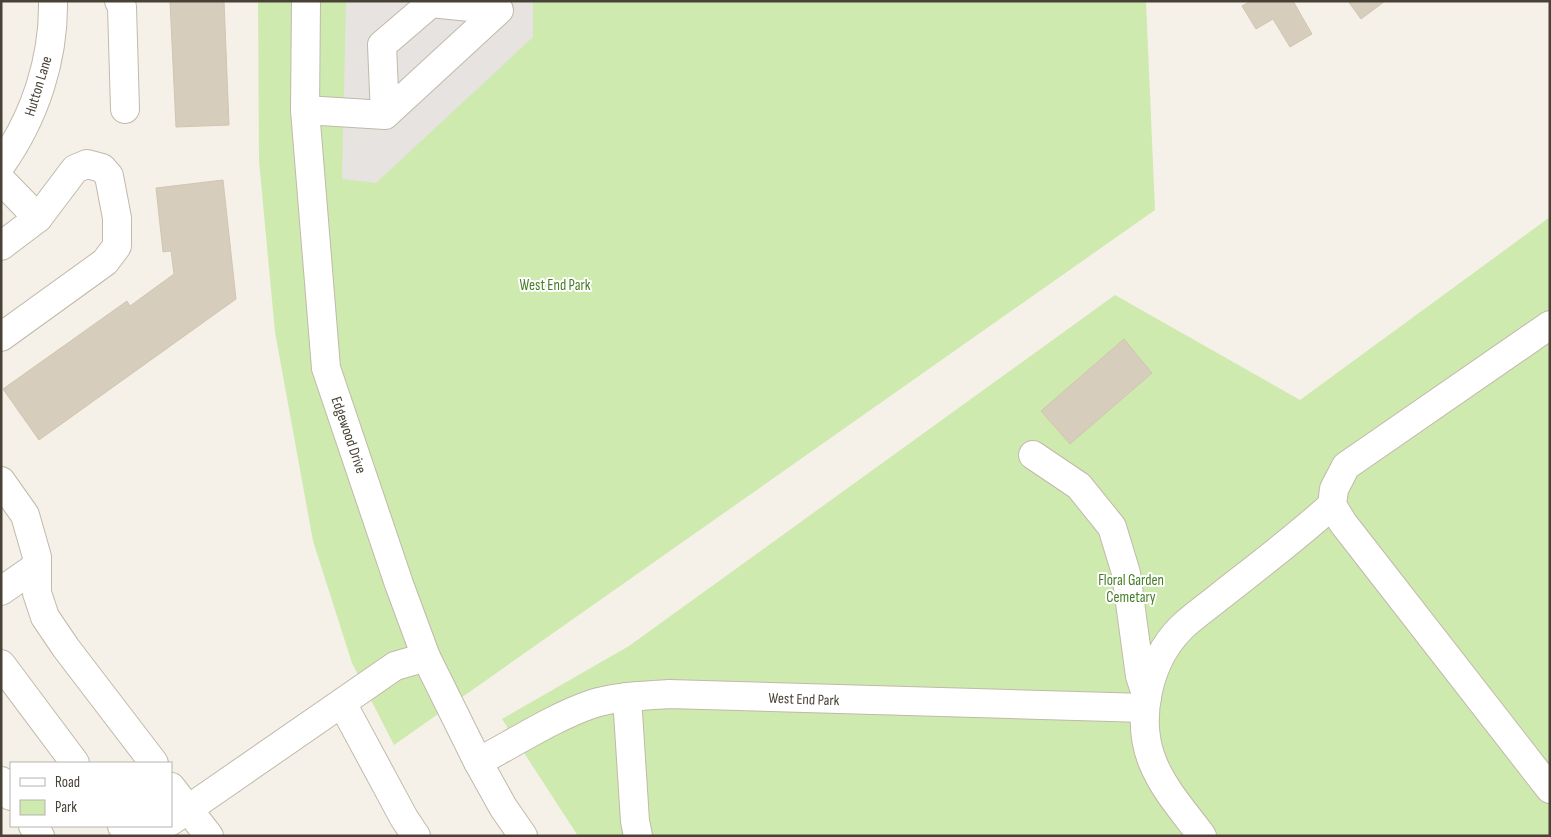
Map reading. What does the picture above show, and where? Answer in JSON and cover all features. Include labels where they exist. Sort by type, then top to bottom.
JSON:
[{"type":"street","name":"Hutton Lane","points":[[1,165],[24,128],[34,106],[46,63],[53,27],[53,1]]},
{"type":"street","points":[[119,1],[122,7],[126,108]]},
{"type":"street","name":"Edgewood Drive","points":[[306,1],[305,110],[326,368],[426,657],[502,807],[523,836]]},
{"type":"street","points":[[305,110],[385,115],[499,10],[431,3],[382,45],[385,115]]},
{"type":"street","points":[[1,246],[38,218],[75,169],[87,164],[102,168],[109,176],[117,218],[117,246],[105,262],[1,337]]},
{"type":"street","points":[[1,180],[38,218]]},
{"type":"street","points":[[1550,325],[1346,466],[1334,489],[1332,506],[1342,523],[1550,789]]},
{"type":"street","points":[[1033,455],[1079,486],[1112,527],[1126,573],[1140,676],[1146,702],[1146,738],[1153,762],[1166,788],[1202,836]]},
{"type":"street","points":[[1,481],[26,515],[37,557],[37,593],[45,617],[66,648],[153,762]]},
{"type":"street","points":[[1146,702],[1152,677],[1164,652],[1180,628],[1307,528],[1332,506]]},
{"type":"street","points":[[1,592],[37,566]]},
{"type":"street","points":[[180,815],[395,666],[426,657]]},
{"type":"street","points":[[1,664],[75,762]]},
{"type":"street","name":"West End Park","points":[[478,762],[592,704],[627,697],[669,694],[1146,702]]},
{"type":"street","points":[[627,697],[635,821],[638,836]]},
{"type":"street","points":[[342,703],[404,818],[416,836]]},
{"type":"street","points":[[1,781],[10,794]]},
{"type":"street","points":[[172,790],[180,815],[209,836]]},
{"type":"street","points":[[150,836],[163,827]]},
{"type":"green space","name":"West End Park","points":[[258,1],[1146,1],[1155,210],[394,745],[352,663],[313,541],[275,332],[259,161]]},
{"type":"green space","name":"Floral Garden Cemetary","points":[[1550,217],[1550,836],[578,836],[502,719],[629,646],[1115,295],[1300,400]]},
{"type":"shaded area","points":[[346,1],[533,1],[533,37],[376,183],[342,179]]},
{"type":"building","points":[[170,1],[224,1],[229,125],[176,127]]},
{"type":"building","points":[[1251,1],[1293,1],[1312,34],[1290,47],[1273,19],[1256,29],[1242,6]]},
{"type":"building","points":[[1348,1],[1385,1],[1361,19]]},
{"type":"building","points":[[223,180],[236,299],[39,440],[3,389],[127,301],[130,306],[174,274],[171,251],[163,252],[156,188]]},
{"type":"building","points":[[1124,339],[1152,373],[1070,444],[1041,411]]}]
